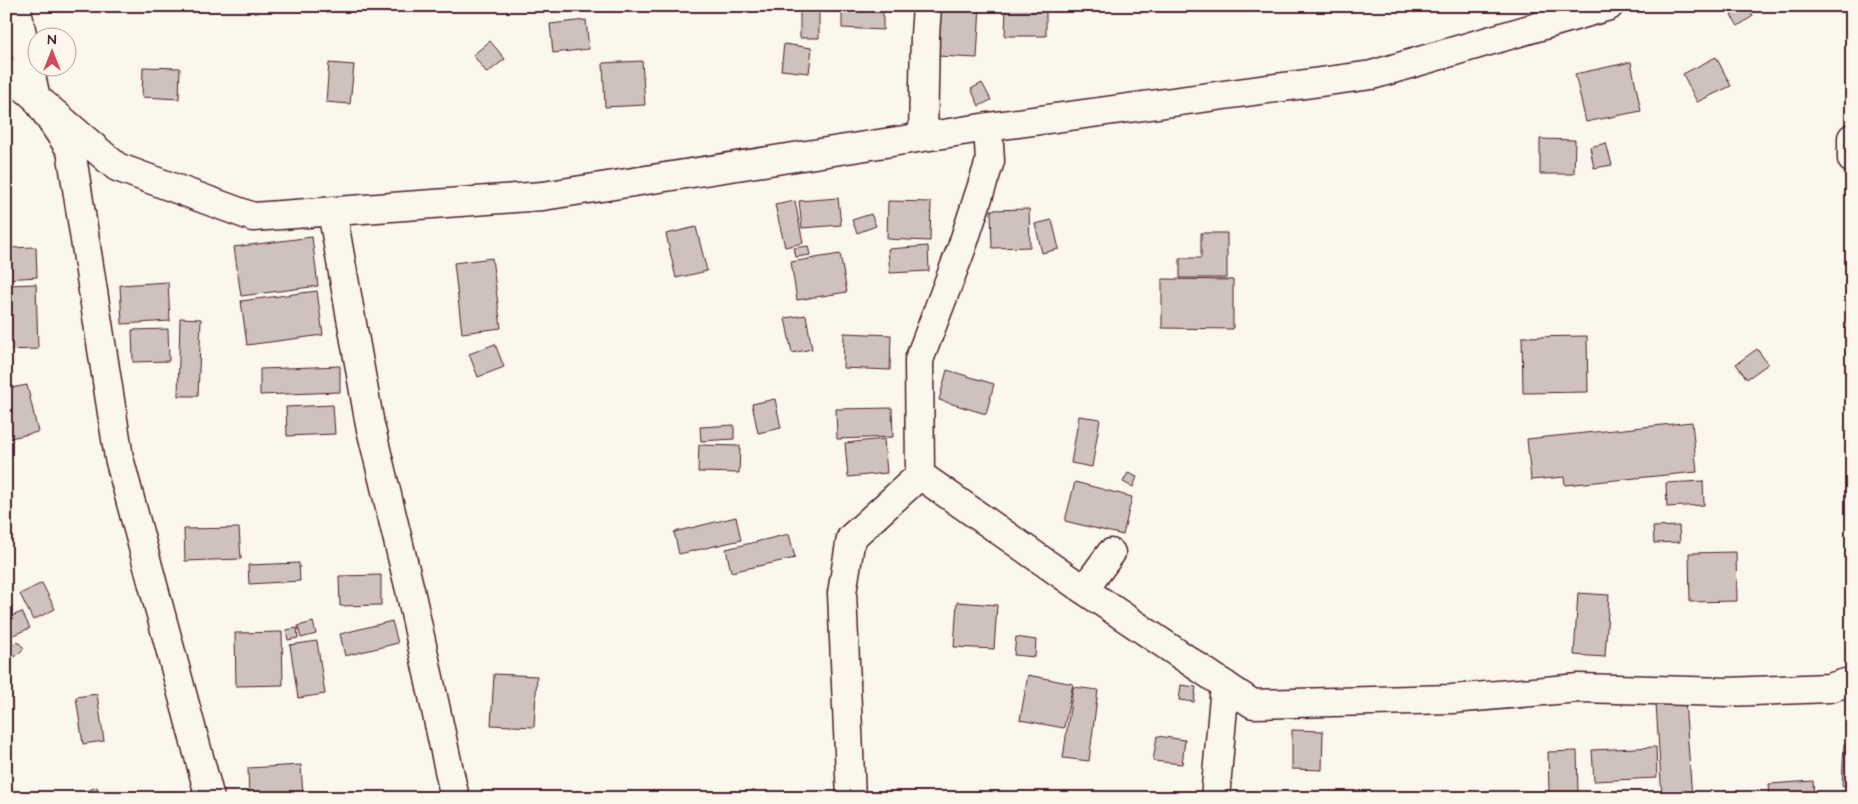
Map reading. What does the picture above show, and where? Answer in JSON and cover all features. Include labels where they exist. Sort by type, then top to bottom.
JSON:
[{"type":"street","points":[[16,6],[36,98],[72,150],[119,458],[210,798]]},
{"type":"street","points":[[923,137],[927,6]]},
{"type":"street","points":[[6,72],[117,167],[253,217],[543,196],[988,127],[1372,75],[1609,6]]},
{"type":"street","points":[[851,798],[842,593],[851,538],[920,475],[919,360],[962,248],[990,160],[988,127]]},
{"type":"street","points":[[1852,138],[1852,159]]},
{"type":"street","points":[[332,211],[370,425],[410,590],[455,798]]},
{"type":"street","points":[[920,475],[1084,590],[1253,704],[1452,700],[1579,688],[1727,692],[1810,689],[1829,688],[1852,681]]},
{"type":"street","points":[[1084,590],[1112,553]]},
{"type":"street","points":[[1215,798],[1225,684]]},
{"type":"building","points":[[800,6],[819,6],[819,38],[800,38]]},
{"type":"building","points":[[842,6],[883,6],[883,30],[842,28]]},
{"type":"building","points":[[940,6],[980,6],[977,58],[937,56]]},
{"type":"building","points":[[1006,6],[1046,6],[1046,36],[1005,36]]},
{"type":"building","points":[[1744,6],[1753,16],[1738,26],[1731,15]]},
{"type":"building","points":[[586,20],[589,49],[553,53],[550,24]]},
{"type":"building","points":[[490,41],[505,59],[487,73],[473,55]]},
{"type":"building","points":[[784,44],[812,48],[809,73],[781,70]]},
{"type":"building","points":[[1716,57],[1731,86],[1697,102],[1683,74]]},
{"type":"building","points":[[642,61],[645,105],[605,107],[603,63]]},
{"type":"building","points":[[1631,62],[1641,111],[1586,122],[1575,74]]},
{"type":"building","points":[[329,63],[354,65],[350,104],[326,102]]},
{"type":"building","points":[[143,67],[180,68],[179,99],[142,97]]},
{"type":"building","points":[[982,83],[991,100],[979,106],[971,89]]},
{"type":"building","points":[[1540,139],[1575,140],[1574,174],[1540,174]]},
{"type":"building","points":[[1606,143],[1612,165],[1594,168],[1590,147]]},
{"type":"building","points":[[838,198],[841,225],[802,228],[799,201]]},
{"type":"building","points":[[795,201],[803,243],[785,247],[775,205]]},
{"type":"building","points":[[888,201],[931,202],[930,241],[887,239]]},
{"type":"building","points":[[1029,209],[1030,247],[992,248],[991,210]]},
{"type":"building","points":[[871,214],[876,226],[857,233],[852,220]]},
{"type":"building","points":[[1052,220],[1059,249],[1042,253],[1035,224]]},
{"type":"building","points":[[696,227],[707,271],[676,278],[666,234]]},
{"type":"building","points":[[1201,233],[1227,233],[1227,278],[1180,278],[1180,258],[1201,258]]},
{"type":"building","points":[[312,237],[318,286],[241,296],[234,247]]},
{"type":"building","points":[[808,246],[810,255],[796,257],[794,248]]},
{"type":"building","points":[[928,246],[929,271],[890,273],[888,249]]},
{"type":"building","points":[[36,247],[37,277],[6,279],[6,248]]},
{"type":"building","points":[[840,254],[847,292],[797,300],[791,262]]},
{"type":"building","points":[[492,258],[501,328],[462,333],[454,263]]},
{"type":"building","points":[[1162,279],[1233,280],[1233,329],[1162,328]]},
{"type":"building","points":[[168,282],[170,321],[122,324],[120,285]]},
{"type":"building","points":[[36,284],[38,349],[6,350],[6,285]]},
{"type":"building","points":[[317,291],[323,335],[247,345],[241,301]]},
{"type":"building","points":[[806,315],[812,349],[792,353],[785,318]]},
{"type":"building","points":[[180,318],[201,319],[198,396],[178,396]]},
{"type":"building","points":[[168,329],[169,361],[133,362],[132,330]]},
{"type":"building","points":[[844,333],[891,335],[890,370],[843,368]]},
{"type":"building","points":[[1587,336],[1588,392],[1523,393],[1522,337]]},
{"type":"building","points":[[495,344],[504,367],[478,377],[469,354]]},
{"type":"building","points":[[1757,349],[1768,364],[1747,379],[1736,364]]},
{"type":"building","points":[[340,366],[340,392],[260,395],[260,369]]},
{"type":"building","points":[[947,370],[994,384],[986,414],[939,400]]},
{"type":"building","points":[[27,385],[38,432],[6,439],[6,389]]},
{"type":"building","points":[[775,399],[781,428],[758,433],[752,404]]},
{"type":"building","points":[[333,405],[335,434],[287,436],[286,407]]},
{"type":"building","points":[[892,408],[893,437],[837,439],[836,409]]},
{"type":"building","points":[[1079,416],[1100,419],[1092,467],[1071,463]]},
{"type":"building","points":[[1692,422],[1697,472],[1565,485],[1564,477],[1531,480],[1527,439]]},
{"type":"building","points":[[734,425],[734,439],[701,441],[700,427]]},
{"type":"building","points":[[884,439],[887,473],[848,477],[845,443]]},
{"type":"building","points":[[699,445],[740,446],[739,473],[698,472]]},
{"type":"building","points":[[1128,473],[1137,477],[1133,487],[1123,482]]},
{"type":"building","points":[[1703,481],[1704,505],[1667,507],[1666,483]]},
{"type":"building","points":[[1075,482],[1132,497],[1123,535],[1065,521]]},
{"type":"building","points":[[736,517],[741,540],[679,554],[674,532]]},
{"type":"building","points":[[1679,526],[1680,542],[1654,543],[1653,527]]},
{"type":"building","points":[[239,528],[241,559],[185,561],[184,529]]},
{"type":"building","points":[[789,534],[795,558],[731,572],[726,549]]},
{"type":"building","points":[[1736,552],[1737,601],[1690,602],[1689,553]]},
{"type":"building","points":[[299,563],[300,581],[249,584],[248,565]]},
{"type":"building","points":[[381,575],[381,605],[340,606],[339,576]]},
{"type":"building","points":[[42,583],[55,609],[33,620],[20,594]]},
{"type":"building","points":[[1578,593],[1609,595],[1605,657],[1574,655]]},
{"type":"building","points":[[957,602],[997,605],[994,649],[954,647]]},
{"type":"building","points":[[22,612],[30,628],[6,638],[6,618]]},
{"type":"building","points":[[392,621],[398,643],[345,656],[340,634]]},
{"type":"building","points":[[313,622],[316,634],[301,638],[298,626]]},
{"type":"building","points":[[297,628],[298,638],[288,640],[286,630]]},
{"type":"building","points":[[282,632],[283,685],[236,686],[235,633]]},
{"type":"building","points":[[1016,637],[1036,640],[1035,657],[1014,655]]},
{"type":"building","points":[[17,641],[24,648],[15,657],[7,651]]},
{"type":"building","points":[[317,641],[325,694],[298,698],[290,645]]},
{"type":"building","points":[[494,674],[537,676],[534,727],[491,725]]},
{"type":"building","points":[[1028,675],[1073,684],[1064,728],[1020,720]]},
{"type":"building","points":[[1181,685],[1196,687],[1194,702],[1179,700]]},
{"type":"building","points":[[1073,687],[1098,690],[1089,761],[1063,758]]},
{"type":"building","points":[[97,694],[104,741],[83,744],[76,697]]},
{"type":"building","points":[[1685,701],[1692,798],[1662,798],[1656,703]]},
{"type":"building","points":[[1292,730],[1323,731],[1322,770],[1292,769]]},
{"type":"building","points":[[1157,736],[1185,740],[1182,764],[1153,761]]},
{"type":"building","points":[[1844,744],[1852,744],[1852,786],[1842,786]]},
{"type":"building","points":[[1656,747],[1657,778],[1594,781],[1592,750]]},
{"type":"building","points":[[1577,751],[1578,792],[1549,793],[1548,752]]},
{"type":"building","points":[[301,765],[303,798],[249,798],[248,768]]},
{"type":"building","points":[[1813,781],[1814,798],[1770,798],[1769,784]]},
{"type":"building","points":[[97,787],[100,798],[67,798]]}]
